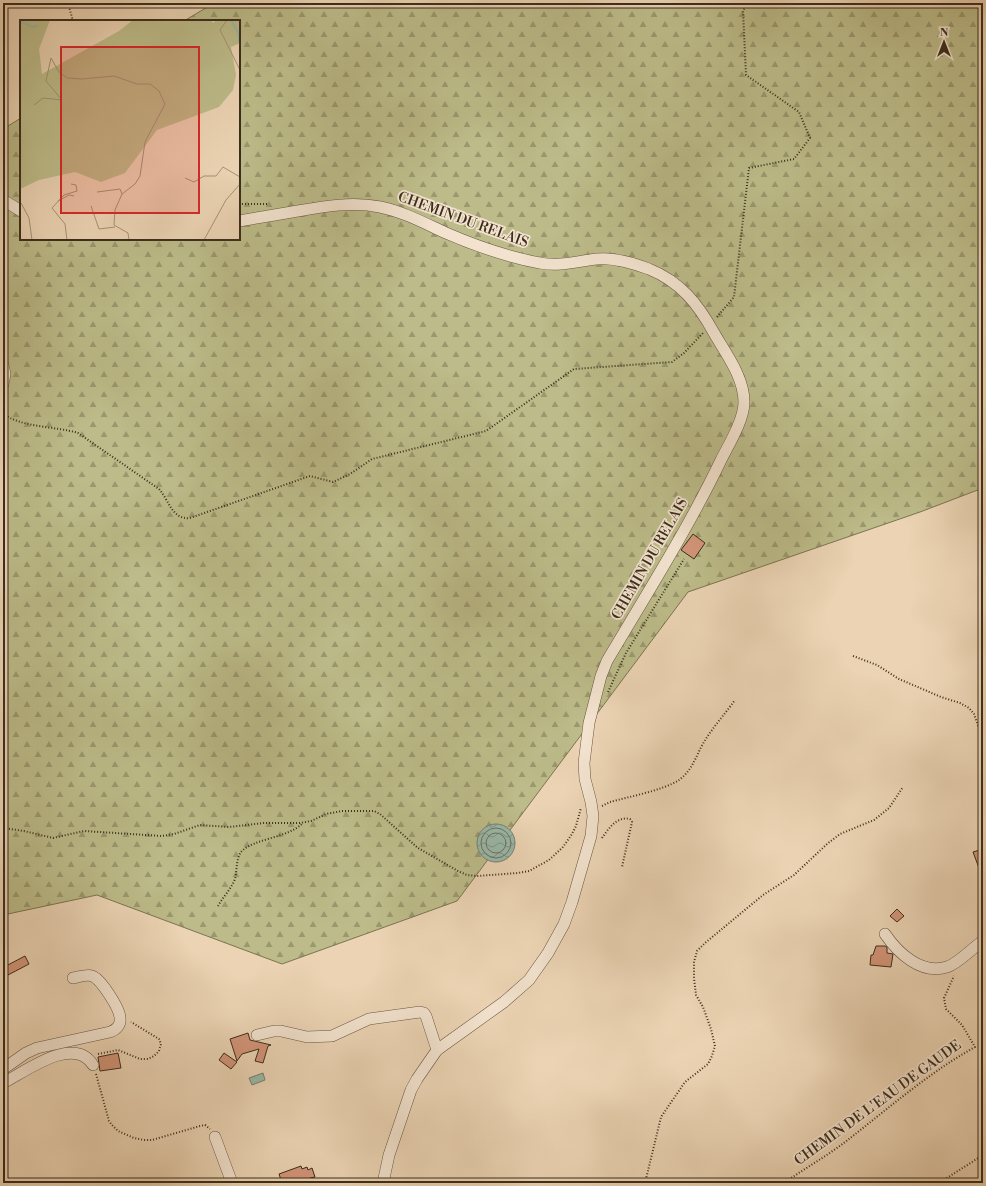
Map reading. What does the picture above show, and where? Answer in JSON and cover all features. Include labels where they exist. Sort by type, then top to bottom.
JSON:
[{"type":"street","points":[[3,200],[20,210]]},
{"type":"street","name":"CHEMIN DU RELAIS","points":[[240,220],[339,205],[356,204],[378,206],[409,215],[446,233],[481,246],[541,263],[565,264],[603,258],[634,264],[649,269],[666,277],[690,296],[710,325],[740,380],[743,395],[743,409],[731,440],[705,493],[607,661],[601,676],[588,723],[584,764],[585,779],[593,816],[589,845],[572,902],[561,930],[545,959],[529,980],[518,991],[437,1050],[414,1085],[389,1155],[383,1183]]},
{"type":"street","points":[[3,365],[5,374],[3,384]]},
{"type":"street","points":[[885,934],[897,951],[910,960],[920,965],[938,968],[948,967],[983,941]]},
{"type":"street","points":[[3,1069],[26,1053],[37,1048],[114,1031],[116,1029],[120,1016],[108,994],[96,979],[89,975],[73,978]]},
{"type":"street","points":[[257,1035],[281,1031],[307,1037],[332,1036],[369,1019],[420,1012],[424,1013],[426,1016],[437,1050]]},
{"type":"street","points":[[3,1084],[58,1055],[70,1052],[88,1058],[93,1065]]},
{"type":"street","points":[[215,1137],[232,1183]]},
{"type":"path","points":[[68,3],[73,20]]},
{"type":"path","points":[[3,413],[10,419],[24,423],[64,429],[78,433],[159,489],[165,496],[174,513],[178,517],[184,519],[310,476],[333,482],[350,474],[372,459],[486,431],[574,369],[672,362],[684,353],[734,297],[749,168],[794,159],[810,138],[799,112],[746,75],[743,11],[747,3]]},
{"type":"path","points":[[606,694],[612,685],[626,653],[684,559]]},
{"type":"path","points":[[853,656],[877,665],[899,679],[969,708],[974,714],[983,740]]},
{"type":"path","points":[[593,816],[599,808],[610,802],[666,786],[686,774],[693,765],[706,739],[735,700]]},
{"type":"path","points":[[645,1183],[661,1117],[685,1082],[708,1064],[715,1046],[703,1007],[696,995],[694,962],[697,952],[705,943],[763,895],[794,875],[840,834],[874,820],[889,808],[898,792],[904,787]]},
{"type":"path","points":[[3,828],[53,838],[84,831],[162,836],[174,834],[200,825],[229,827],[264,823],[303,822],[311,821],[326,814],[342,811],[374,811],[380,814],[418,848],[458,871],[477,876],[529,871],[549,860],[563,847],[572,834],[576,826],[582,804],[585,802],[591,802]]},
{"type":"path","points":[[601,839],[620,819],[630,819],[632,822],[622,867]]},
{"type":"path","points":[[218,906],[235,880],[240,854],[242,851],[292,831],[303,822]]},
{"type":"path","name":"CHEMIN DE L'EAU DE GAUDE","points":[[784,1183],[847,1140],[935,1072],[975,1047],[962,1025],[946,1009],[944,998],[956,971]]},
{"type":"path","points":[[84,1056],[118,1050],[140,1059],[148,1059],[159,1051],[161,1044],[159,1039],[134,1024],[120,1020]]},
{"type":"path","points":[[93,1065],[109,1121],[112,1126],[118,1130],[134,1138],[148,1140],[205,1125],[210,1129],[215,1137]]},
{"type":"path","points":[[939,1183],[983,1155]]},
{"type":"green space","points":[[214,3],[983,3],[983,488],[920,512],[688,592],[457,901],[282,964],[97,895],[3,915],[3,129],[20,119],[20,240],[240,240],[240,20],[186,20]]},
{"type":"water","points":[[492,824],[500,824],[510,829],[514,836],[514,850],[510,857],[500,862],[492,862],[482,857],[480,854],[477,847],[477,839],[482,829],[485,827]]},
{"type":"water","points":[[263,1073],[265,1080],[252,1085],[249,1078]]},
{"type":"building","points":[[693,534],[705,543],[694,559],[681,550]]},
{"type":"building","points":[[983,849],[983,876],[982,876],[973,852]]},
{"type":"building","points":[[897,909],[904,916],[897,922],[890,916]]},
{"type":"building","points":[[876,946],[885,946],[887,947],[887,953],[893,954],[891,967],[870,965],[871,955],[873,955]]},
{"type":"building","points":[[25,956],[29,964],[8,975],[4,967]]},
{"type":"building","points":[[248,1033],[250,1040],[271,1045],[268,1046],[263,1063],[255,1061],[259,1049],[242,1054],[237,1061],[230,1039]]},
{"type":"building","points":[[118,1053],[121,1068],[100,1071],[98,1057]]},
{"type":"building","points":[[224,1053],[237,1062],[231,1069],[219,1060]]},
{"type":"building","points":[[301,1166],[302,1169],[307,1167],[308,1170],[312,1168],[315,1177],[310,1178],[311,1181],[303,1183],[282,1183],[279,1174]]}]
